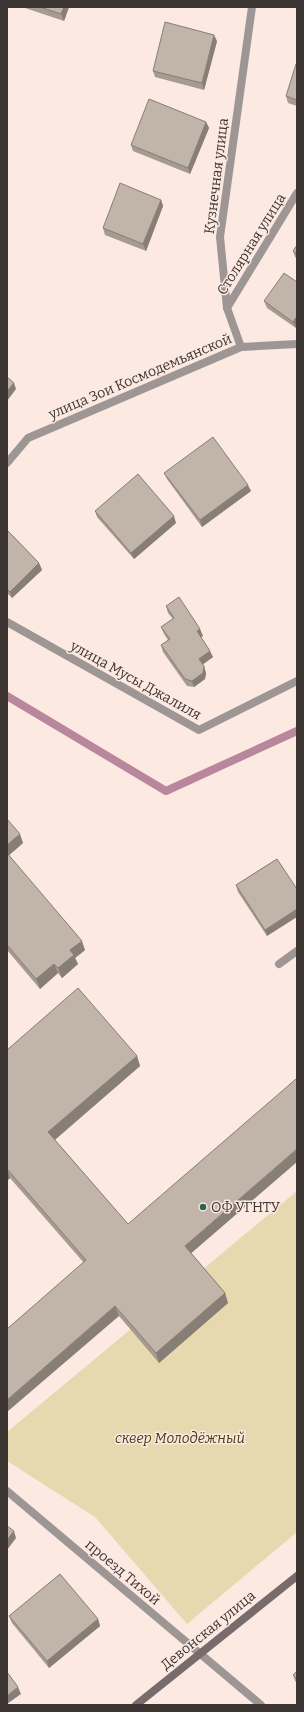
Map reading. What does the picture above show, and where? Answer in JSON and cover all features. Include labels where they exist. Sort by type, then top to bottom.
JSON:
[{"type":"main road","name":"Девонская улица","points":[[136,1705],[297,1576]]},
{"type":"street","name":"Кузнечная улица","points":[[241,347],[226,308],[220,237],[252,7]]},
{"type":"street","name":"Столярная улица","points":[[226,308],[297,193]]},
{"type":"street","name":"улица Зои Космодемьянской","points":[[7,463],[28,438],[241,347],[297,344]]},
{"type":"street","name":"улица Мусы Джалиля","points":[[7,622],[198,730],[297,680]]},
{"type":"street","points":[[279,964],[297,951]]},
{"type":"street","name":"проезд Тихой","points":[[7,1491],[221,1673],[261,1705]]},
{"type":"green space","name":"сквер Молодёжный","points":[[297,1191],[297,1532],[187,1624],[95,1517],[7,1461],[7,1432]]},
{"type":"building","points":[[40,7],[64,7],[61,14]]},
{"type":"building","points":[[165,22],[214,35],[202,83],[153,71]]},
{"type":"building","points":[[297,64],[297,100],[286,96]]},
{"type":"building","points":[[149,99],[206,122],[188,168],[131,145]]},
{"type":"building","points":[[120,183],[161,200],[143,244],[103,228]]},
{"type":"building","points":[[297,245],[297,254],[293,251]]},
{"type":"building","points":[[284,273],[297,282],[297,316],[293,322],[264,301]]},
{"type":"building","points":[[7,377],[14,383],[7,391]]},
{"type":"building","points":[[213,437],[248,485],[200,520],[164,473]]},
{"type":"building","points":[[138,474],[174,516],[131,553],[95,511]]},
{"type":"building","points":[[7,530],[39,563],[10,592],[7,589]]},
{"type":"building","points":[[179,597],[200,629],[197,631],[210,651],[199,659],[204,666],[203,673],[192,681],[185,679],[161,645],[170,639],[161,627],[174,618],[166,606]]},
{"type":"building","points":[[7,819],[20,834],[7,845]]},
{"type":"building","points":[[7,853],[82,941],[70,950],[74,955],[58,968],[54,964],[36,979],[7,945]]},
{"type":"building","points":[[277,859],[297,889],[297,909],[265,930],[236,885]]},
{"type":"building","name":"ОФ УГНТУ","points":[[78,988],[137,1056],[48,1132],[128,1224],[296,1079],[297,1149],[185,1246],[225,1293],[156,1353],[115,1306],[7,1400],[7,1329],[86,1260],[7,1169],[7,1050]]},
{"type":"building","points":[[7,1526],[14,1531],[7,1540]]},
{"type":"building","points":[[60,1574],[98,1619],[47,1661],[9,1616]]},
{"type":"building","points":[[297,1671],[297,1679],[293,1675]]},
{"type":"building","points":[[7,1672],[18,1687],[7,1696]]},
{"type":"waterway","points":[[7,696],[166,791],[297,731]]},
{"type":"place","name":"ОФ УГНТУ","points":[[203,1207]]}]
